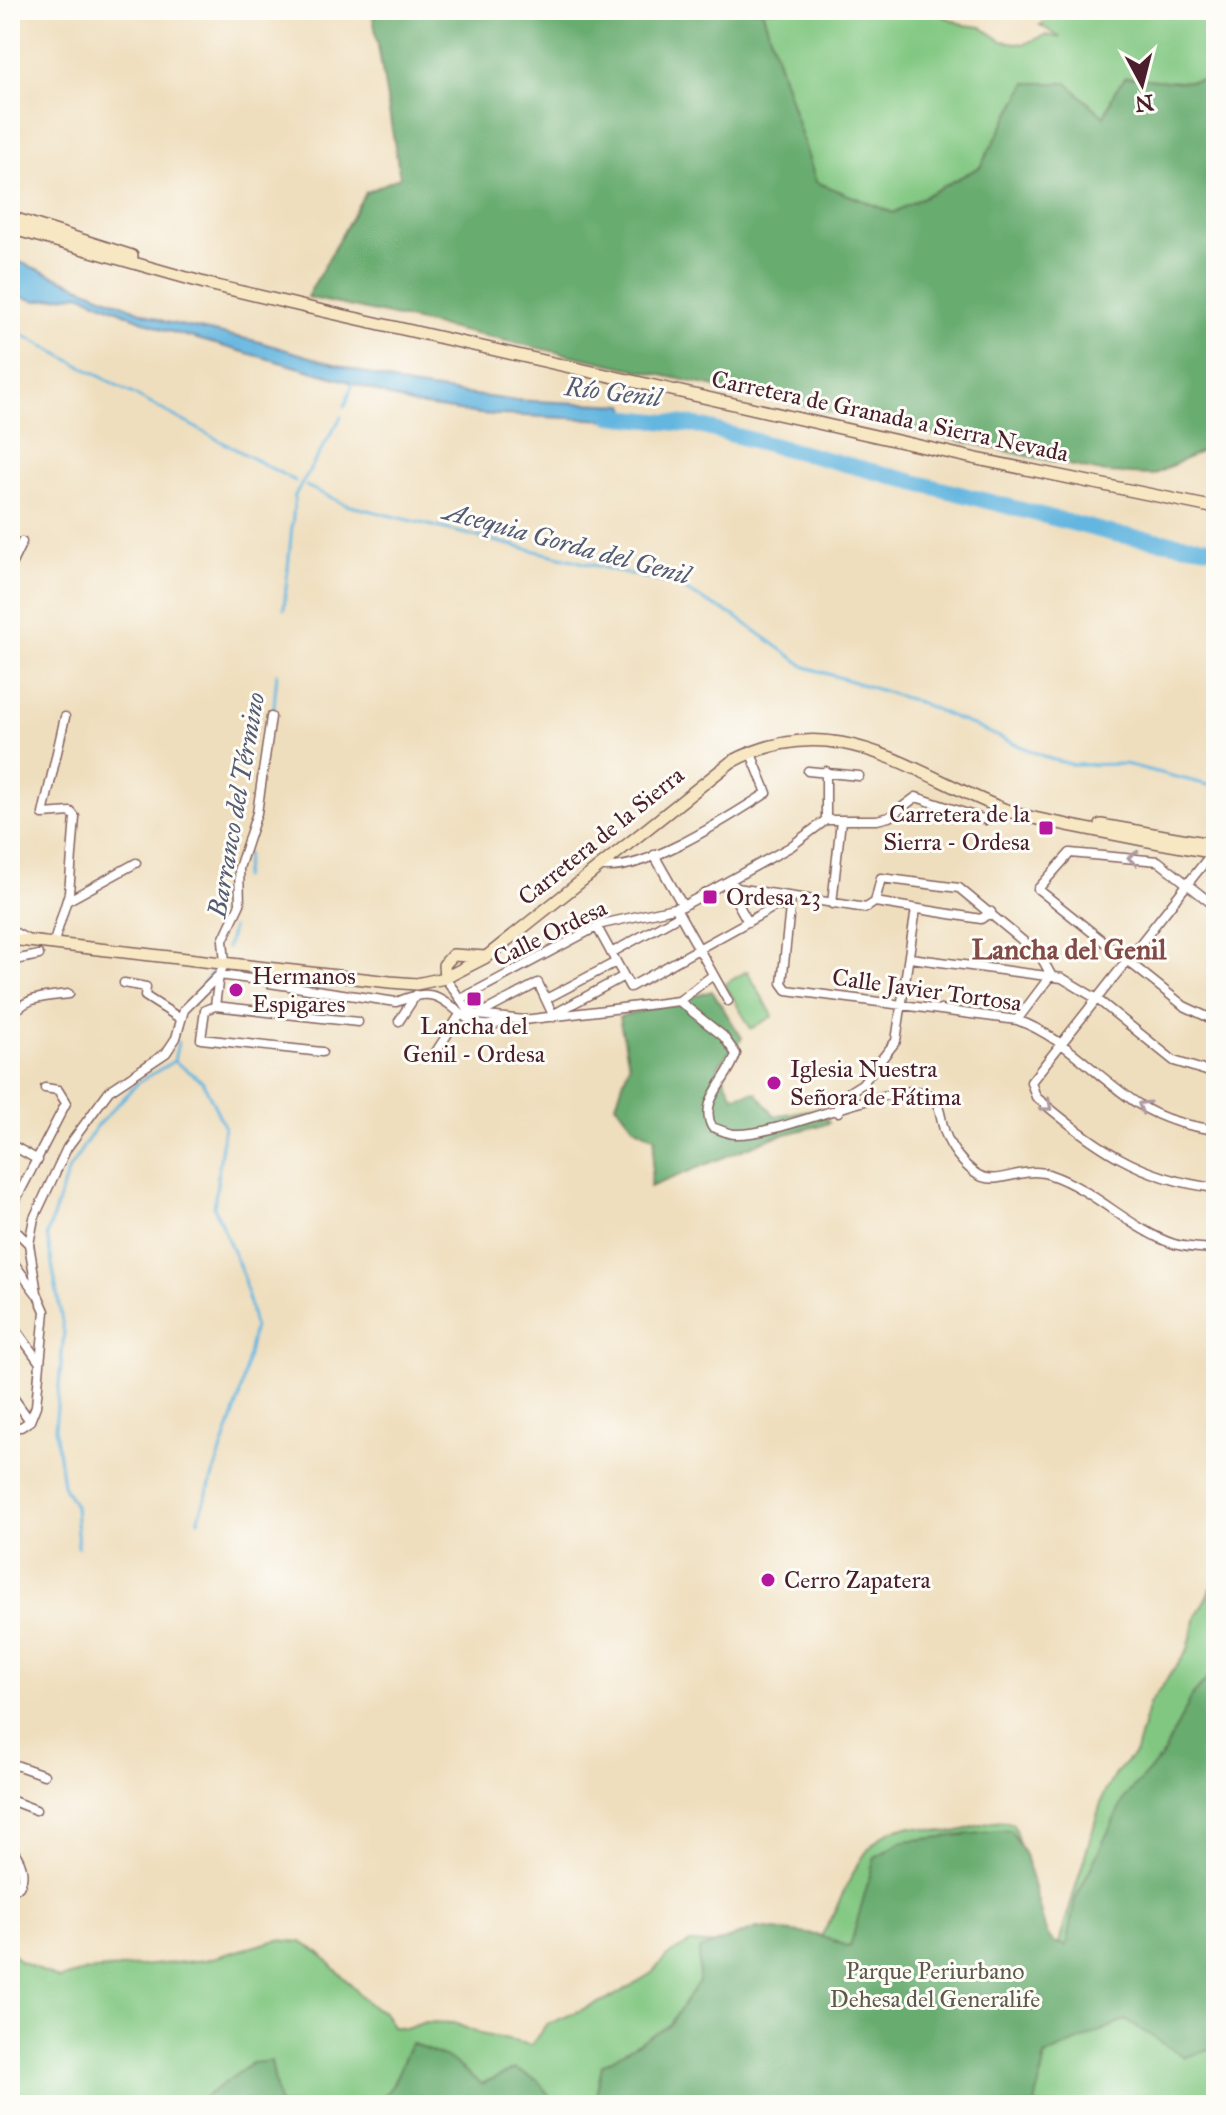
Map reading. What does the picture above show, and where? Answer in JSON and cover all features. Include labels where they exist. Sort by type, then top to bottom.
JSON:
[{"type":"street","name":"Carretera de Granada a Sierra Nevada","points":[[10,217],[227,287]]},
{"type":"street","name":"Carretera de Granada a Sierra Nevada","points":[[10,228],[227,287],[961,455],[1216,508]]},
{"type":"street","points":[[10,567],[22,542]]},
{"type":"street","points":[[54,942],[66,902],[75,817],[71,812],[43,814],[65,717]]},
{"type":"street","points":[[37,1293],[29,1244],[34,1218],[67,1148],[109,1091],[166,1053],[176,1038],[184,1010],[219,975],[225,963],[223,940],[240,904],[239,868],[257,813],[271,717]]},
{"type":"street","name":"Carretera de la Sierra","points":[[10,939],[390,982],[416,984],[445,978],[486,957],[701,783],[750,751],[793,739],[846,742],[998,806],[1060,823],[1215,850]]},
{"type":"street","points":[[599,866],[622,868],[654,855],[720,823],[767,793],[750,751]]},
{"type":"street","points":[[808,771],[859,776]]},
{"type":"street","points":[[826,771],[826,820],[889,817],[916,797],[986,820],[994,817],[998,806]]},
{"type":"street","name":"Carretera de la Sierra","points":[[998,806],[1167,836],[1215,850]]},
{"type":"street","name":"Calle Ordesa","points":[[461,999],[597,927],[679,910],[790,847],[826,820]]},
{"type":"street","points":[[832,904],[841,820]]},
{"type":"street","points":[[1215,850],[1033,1077],[1031,1088],[1036,1097],[1121,1161],[1170,1180],[1216,1188]]},
{"type":"street","points":[[1216,907],[1158,861],[1070,853],[1038,889],[1196,1015],[1216,1021]]},
{"type":"street","points":[[654,855],[698,948],[728,1001]]},
{"type":"street","points":[[66,902],[136,863]]},
{"type":"street","points":[[729,882],[737,888],[790,902],[866,908],[875,902],[881,878],[959,888],[1010,927],[1040,955],[1051,975]]},
{"type":"street","points":[[729,882],[748,922]]},
{"type":"street","points":[[597,927],[630,987],[776,906],[790,902]]},
{"type":"street","name":"Calle Javier Tortosa","points":[[790,902],[784,987],[1017,1020],[1038,1029],[1141,1106],[1174,1121],[1216,1130]]},
{"type":"street","points":[[875,902],[981,919],[991,912]]},
{"type":"street","points":[[838,1112],[838,1099],[862,1084],[896,1041],[916,909]]},
{"type":"street","points":[[546,999],[614,957],[679,910]]},
{"type":"street","points":[[10,930],[18,931],[27,939]]},
{"type":"street","points":[[10,961],[39,955]]},
{"type":"street","points":[[486,957],[453,955],[444,965],[445,978],[469,1011],[508,1019],[679,1001],[713,975]]},
{"type":"street","points":[[910,958],[1051,975],[1076,984],[1174,1061],[1216,1074]]},
{"type":"street","points":[[219,975],[396,1002],[416,995],[435,996],[459,1016],[489,1025],[508,1019]]},
{"type":"street","points":[[215,1006],[219,975]]},
{"type":"street","points":[[1017,1020],[1051,975]]},
{"type":"street","points":[[554,1016],[624,976]]},
{"type":"street","points":[[124,983],[146,987],[145,996],[181,1019]]},
{"type":"street","points":[[478,1015],[538,983],[554,1016]]},
{"type":"street","points":[[10,1019],[16,1009],[30,998],[69,994]]},
{"type":"street","points":[[399,1021],[416,995]]},
{"type":"street","points":[[679,1001],[723,1036],[736,1054],[732,1069],[710,1097],[707,1117],[712,1127],[734,1134],[838,1112],[897,1093],[927,1094],[939,1108],[953,1148],[983,1178],[1005,1178],[1028,1170],[1050,1174],[1095,1196],[1166,1241],[1216,1249]]},
{"type":"street","points":[[322,1052],[201,1039],[205,1010],[215,1006],[358,1022]]},
{"type":"street","points":[[434,1055],[459,1016]]},
{"type":"street","points":[[10,1211],[66,1103],[58,1090],[45,1088]]},
{"type":"street","points":[[10,1144],[38,1160]]},
{"type":"street","points":[[10,1225],[29,1244]]},
{"type":"street","points":[[10,1258],[37,1293],[45,1311],[36,1406],[30,1421],[21,1427],[10,1427]]},
{"type":"street","points":[[10,1321],[41,1363]]},
{"type":"street","points":[[10,1393],[30,1421]]},
{"type":"street","points":[[10,1763],[44,1775]]},
{"type":"street","points":[[10,1800],[36,1810]]},
{"type":"street","points":[[10,1847],[18,1858],[23,1874],[19,1887],[10,1890]]},
{"type":"green space","points":[[372,10],[762,10],[816,182],[893,213],[980,167],[1027,83],[1067,83],[1104,117],[1115,91],[1126,77],[1179,82],[1216,79],[1216,444],[1153,475],[1106,473],[307,297],[365,193],[400,177]]},
{"type":"green space","points":[[762,10],[930,10],[964,25],[981,27],[1002,41],[1024,44],[1046,35],[1061,38],[1040,25],[1064,10],[1216,10],[1216,79],[1179,82],[1126,77],[1115,91],[1104,117],[1067,84],[1027,83],[980,167],[893,213],[816,182]]},
{"type":"green space","points":[[747,971],[773,1016],[751,1029],[725,984]]},
{"type":"green space","points":[[712,991],[742,1038],[718,1066],[733,1096],[756,1092],[775,1116],[820,1108],[829,1123],[774,1137],[650,1187],[655,1138],[634,1127],[616,1104],[629,1064],[619,1017]]},
{"type":"green space","name":"Parque Periurbano Dehesa del Generalife","points":[[1216,1580],[1216,2105],[10,2105],[10,1951],[20,1961],[59,1979],[87,1971],[205,1960],[277,1940],[301,1942],[320,1953],[370,2005],[383,2012],[392,2026],[406,2029],[425,2022],[454,2023],[480,2034],[531,2045],[546,2025],[612,1997],[652,1973],[666,1957],[690,1943],[754,1947],[816,1942],[864,1856],[876,1841],[892,1831],[910,1827],[953,1832],[990,1822],[1013,1824],[1044,1930],[1051,1945],[1059,1943],[1103,1796],[1115,1774],[1136,1752],[1149,1704],[1188,1650],[1196,1616]]},
{"type":"green space","points":[[1216,1661],[1216,2048],[1185,2057],[1125,2020],[1045,2056],[1035,2105],[594,2105],[602,2065],[670,2024],[699,1981],[699,1950],[757,1928],[817,1935],[850,1947],[875,1857],[904,1841],[1010,1830],[1025,1855],[1046,1932],[1053,1942],[1066,1946],[1075,1900],[1125,1797],[1161,1758],[1192,1696],[1215,1670]]},
{"type":"green space","points":[[411,2043],[453,2061],[481,2084],[515,2069],[537,2080],[557,2105],[377,2105],[393,2084]]},
{"type":"green space","points":[[271,2061],[279,2105],[194,2105],[252,2063]]},
{"type":"water","points":[[10,258],[166,322],[256,341],[409,386],[510,400],[625,405],[631,421],[480,414],[411,404],[347,381],[165,330],[80,294],[36,301],[14,295],[10,293]]},
{"type":"waterway","name":"Acequia Gorda del Genil","points":[[10,328],[295,481]]},
{"type":"waterway","name":"Barranco del Término","points":[[345,406],[353,383]]},
{"type":"waterway","name":"Río Genil","points":[[611,416],[695,425],[1114,534],[1216,549]]},
{"type":"waterway","name":"Barranco del Término","points":[[284,609],[295,495],[341,417]]},
{"type":"waterway","name":"Acequia Gorda del Genil","points":[[306,486],[347,505],[675,585],[736,617],[806,667],[918,702],[1050,759],[1074,765],[1125,764],[1216,787]]},
{"type":"waterway","name":"Barranco del Término","points":[[273,717],[277,673]]},
{"type":"waterway","name":"Barranco del Término","points":[[243,878],[247,854]]},
{"type":"waterway","name":"Barranco del Término","points":[[227,948],[232,928]]},
{"type":"waterway","name":"Barranco del Término","points":[[201,988],[217,964]]},
{"type":"waterway","name":"Barranco del Término","points":[[78,1547],[75,1506],[63,1485],[55,1428],[64,1333],[47,1235],[69,1169],[96,1127],[139,1082],[174,1061],[178,1042]]},
{"type":"waterway","points":[[174,1061],[203,1082],[224,1126],[214,1207],[243,1275],[254,1326],[239,1399],[198,1520]]},
{"type":"place","name":"Carretera de la Sierra - Ordesa","points":[[1046,828]]},
{"type":"place","name":"Ordesa 23","points":[[710,897]]},
{"type":"place","name":"Hermanos Espigares","points":[[236,990]]},
{"type":"place","name":"Lancha del Genil - Ordesa","points":[[474,999]]},
{"type":"place","name":"Iglesia Nuestra Señora de Fátima","points":[[774,1083]]},
{"type":"place","name":"Cerro Zapatera","points":[[768,1580]]},
{"type":"district","name":"Lancha del Genil","points":[[1069,949]]}]
